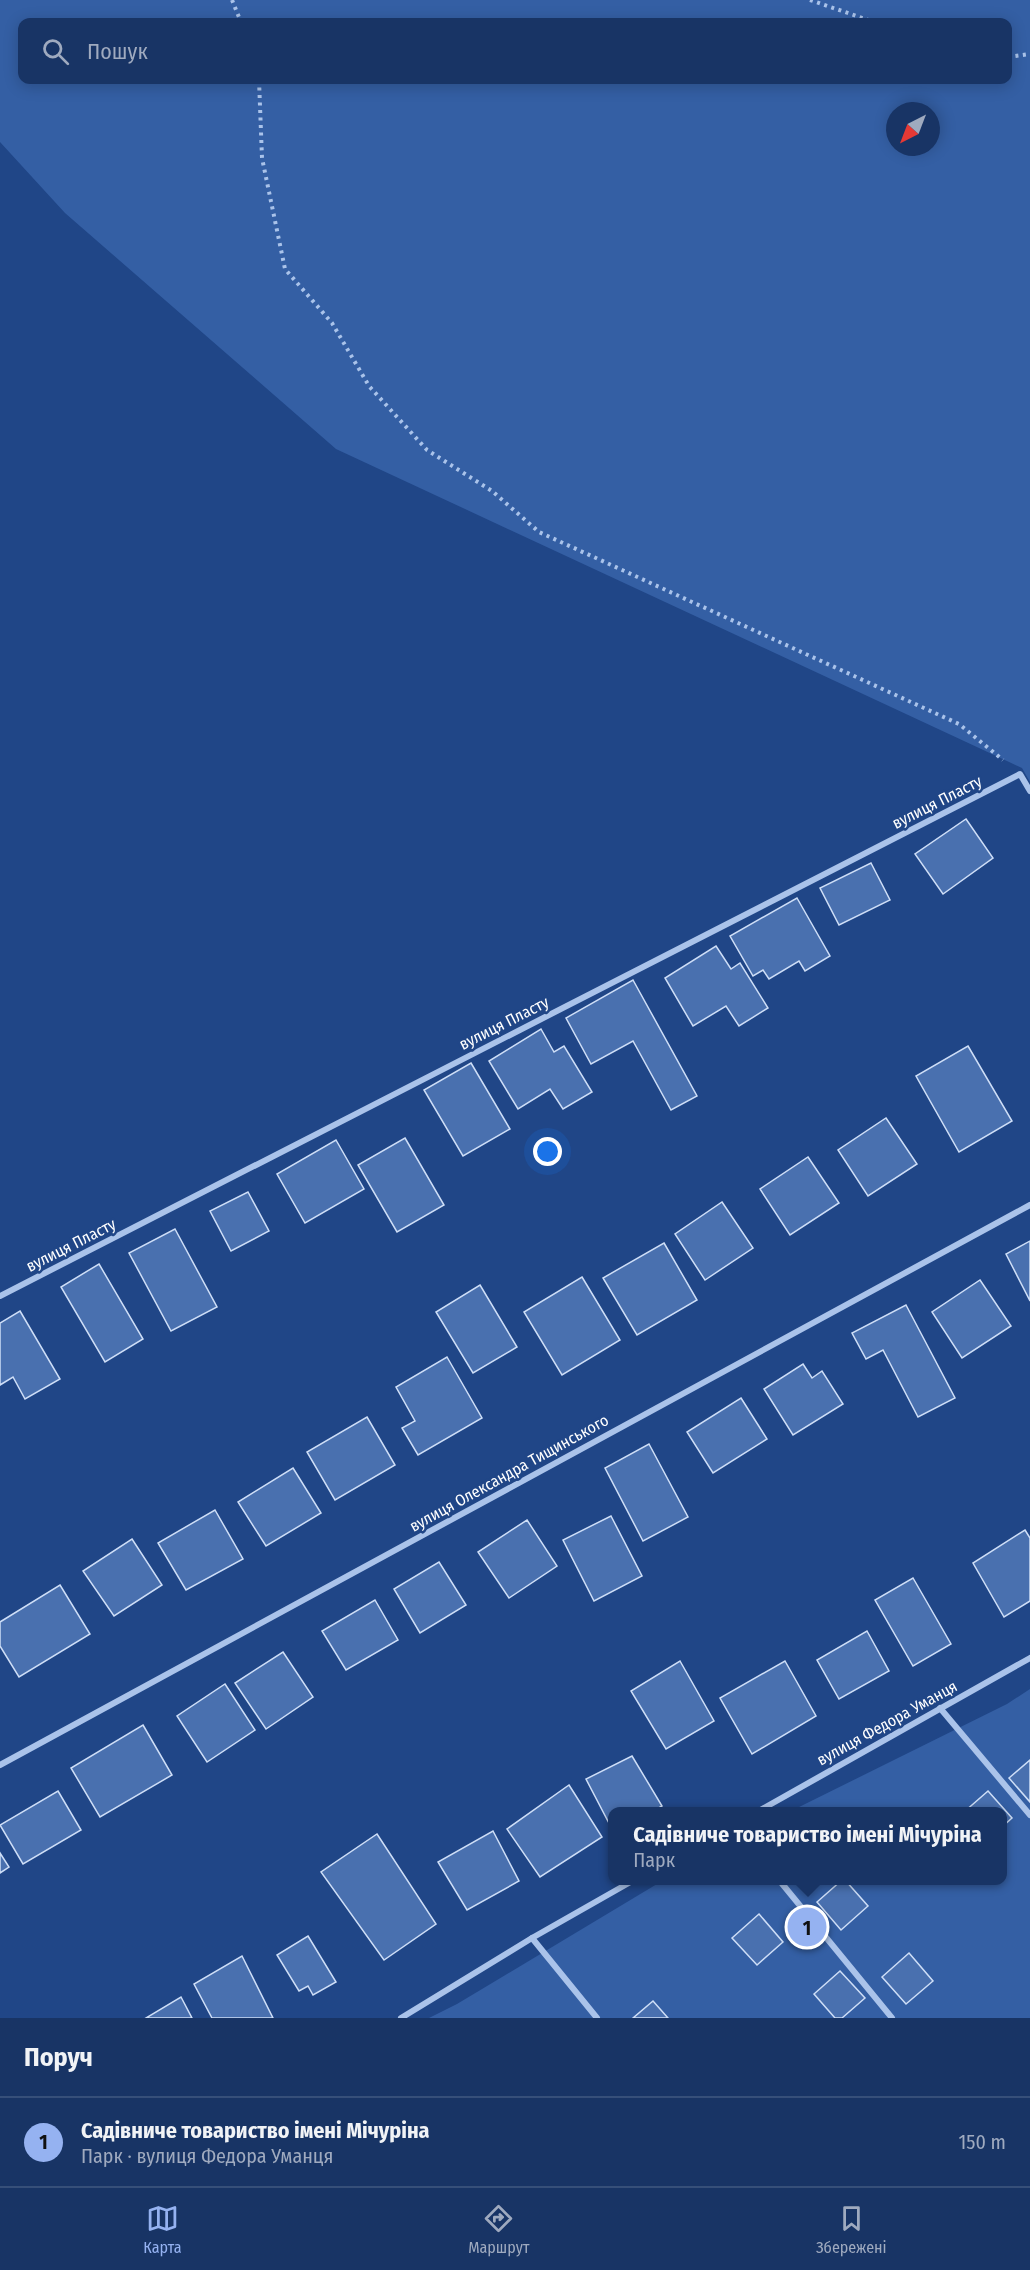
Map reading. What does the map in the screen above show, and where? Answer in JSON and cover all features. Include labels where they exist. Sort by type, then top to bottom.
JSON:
[{"type":"street","points":[[1020,774],[1030,792]]},
{"type":"street","name":"вулиця Пласту","points":[[0,1296],[1020,774]]},
{"type":"street","name":"вулиця Олександра Тищинського","points":[[0,1765],[1030,1205]]},
{"type":"street","name":"вулиця Федора Уманця","points":[[766,1807],[1030,1658]]},
{"type":"street","points":[[940,1708],[1030,1815]]},
{"type":"street","points":[[401,2018],[532,1938],[627,1885]]},
{"type":"street","points":[[782,1885],[892,2018]]},
{"type":"street","points":[[532,1938],[597,2018]]},
{"type":"path","points":[[232,0],[239,18]]},
{"type":"path","points":[[810,0],[862,18]]},
{"type":"path","points":[[1012,56],[1030,54]]},
{"type":"path","points":[[259,84],[262,158],[285,269],[332,323],[369,386],[427,450],[492,491],[538,532],[959,724],[1020,774]]},
{"type":"shaded area","points":[[0,0],[1030,0],[1030,782],[1022,768],[336,449],[65,213],[0,142]]},
{"type":"shaded area","points":[[1030,1689],[1030,2018],[429,2018],[457,2004],[655,1885],[1007,1885],[1007,1807],[799,1807],[1007,1704]]},
{"type":"building","points":[[966,819],[993,858],[943,894],[915,854]]},
{"type":"building","points":[[871,863],[890,900],[839,925],[820,888]]},
{"type":"building","points":[[797,898],[830,956],[805,971],[799,961],[769,979],[763,970],[753,976],[730,936]]},
{"type":"building","points":[[716,946],[731,969],[740,963],[768,1008],[739,1026],[726,1006],[693,1026],[665,978]]},
{"type":"building","points":[[633,980],[697,1096],[671,1110],[633,1041],[591,1064],[566,1018]]},
{"type":"building","points":[[541,1029],[554,1052],[564,1046],[592,1092],[563,1109],[550,1089],[518,1109],[489,1061]]},
{"type":"building","points":[[968,1046],[1012,1121],[959,1152],[916,1076]]},
{"type":"building","points":[[471,1063],[510,1129],[463,1156],[424,1090]]},
{"type":"building","points":[[886,1118],[917,1164],[868,1196],[838,1150]]},
{"type":"building","points":[[405,1138],[444,1205],[397,1232],[358,1165]]},
{"type":"building","points":[[336,1140],[364,1189],[305,1223],[277,1174]]},
{"type":"building","points":[[808,1157],[839,1203],[790,1235],[760,1189]]},
{"type":"building","points":[[248,1192],[269,1231],[231,1251],[210,1211]]},
{"type":"building","points":[[722,1202],[753,1248],[705,1280],[675,1234]]},
{"type":"building","points":[[175,1229],[217,1307],[171,1331],[129,1253]]},
{"type":"building","points":[[1030,1241],[1030,1301],[1006,1254]]},
{"type":"building","points":[[664,1243],[697,1300],[637,1335],[603,1278]]},
{"type":"building","points":[[99,1264],[143,1339],[105,1362],[61,1287]]},
{"type":"building","points":[[582,1277],[620,1340],[562,1375],[524,1312]]},
{"type":"building","points":[[980,1280],[1011,1326],[962,1358],[932,1312]]},
{"type":"building","points":[[480,1285],[517,1347],[473,1373],[436,1312]]},
{"type":"building","points":[[906,1305],[955,1398],[918,1417],[883,1350],[866,1359],[852,1333]]},
{"type":"building","points":[[20,1311],[60,1379],[25,1399],[13,1377],[0,1385],[0,1323]]},
{"type":"building","points":[[447,1357],[482,1418],[418,1455],[402,1428],[415,1421],[396,1387]]},
{"type":"building","points":[[803,1364],[812,1378],[822,1371],[843,1404],[793,1435],[764,1389]]},
{"type":"building","points":[[741,1398],[767,1439],[713,1473],[687,1432]]},
{"type":"building","points":[[367,1417],[395,1465],[335,1500],[307,1452]]},
{"type":"building","points":[[649,1444],[688,1517],[643,1541],[605,1468]]},
{"type":"building","points":[[293,1468],[321,1513],[266,1546],[238,1502]]},
{"type":"building","points":[[215,1510],[243,1559],[186,1590],[158,1543]]},
{"type":"building","points":[[611,1516],[642,1576],[594,1601],[563,1540]]},
{"type":"building","points":[[527,1520],[557,1566],[509,1598],[478,1552]]},
{"type":"building","points":[[1025,1530],[1030,1538],[1030,1601],[1004,1617],[973,1563]]},
{"type":"building","points":[[132,1539],[162,1585],[114,1616],[83,1571]]},
{"type":"building","points":[[439,1562],[466,1605],[420,1633],[394,1589]]},
{"type":"building","points":[[913,1578],[951,1644],[913,1666],[875,1600]]},
{"type":"building","points":[[60,1585],[90,1634],[19,1677],[0,1646],[0,1622]]},
{"type":"building","points":[[375,1600],[398,1640],[346,1670],[322,1631]]},
{"type":"building","points":[[867,1631],[889,1671],[839,1699],[817,1660]]},
{"type":"building","points":[[283,1652],[313,1697],[266,1729],[235,1683]]},
{"type":"building","points":[[680,1661],[714,1721],[666,1749],[631,1691]]},
{"type":"building","points":[[785,1661],[816,1716],[752,1754],[720,1698]]},
{"type":"building","points":[[225,1684],[255,1730],[207,1762],[177,1716]]},
{"type":"building","points":[[143,1725],[172,1775],[100,1817],[71,1768]]},
{"type":"building","points":[[632,1756],[662,1806],[608,1807],[608,1821],[586,1779]]},
{"type":"building","points":[[1030,1760],[1030,1802],[1009,1778]]},
{"type":"building","points":[[569,1785],[602,1837],[540,1877],[507,1829]]},
{"type":"building","points":[[58,1791],[81,1830],[23,1864],[0,1825]]},
{"type":"building","points":[[988,1791],[1002,1807],[970,1807]]},
{"type":"building","points":[[1007,1812],[1012,1818],[1007,1822]]},
{"type":"building","points":[[493,1831],[519,1881],[467,1910],[438,1862]]},
{"type":"building","points":[[377,1834],[436,1924],[384,1960],[321,1872]]},
{"type":"building","points":[[0,1853],[9,1867],[0,1873]]},
{"type":"building","points":[[836,1885],[849,1885],[868,1906],[841,1930],[817,1902]]},
{"type":"building","points":[[759,1914],[783,1942],[757,1965],[732,1938]]},
{"type":"building","points":[[308,1936],[336,1982],[313,1995],[308,1986],[299,1991],[277,1955]]},
{"type":"building","points":[[909,1953],[933,1981],[906,2004],[882,1977]]},
{"type":"building","points":[[242,1956],[273,2018],[212,2018],[194,1984]]},
{"type":"building","points":[[840,1971],[865,1998],[842,2018],[835,2018],[814,1994]]},
{"type":"building","points":[[181,1997],[192,2018],[146,2018]]},
{"type":"building","points":[[653,2001],[668,2018],[633,2018]]},
{"type":"place","name":"Садівниче товариство імені Мічуріна","points":[[807,1927]]}]
